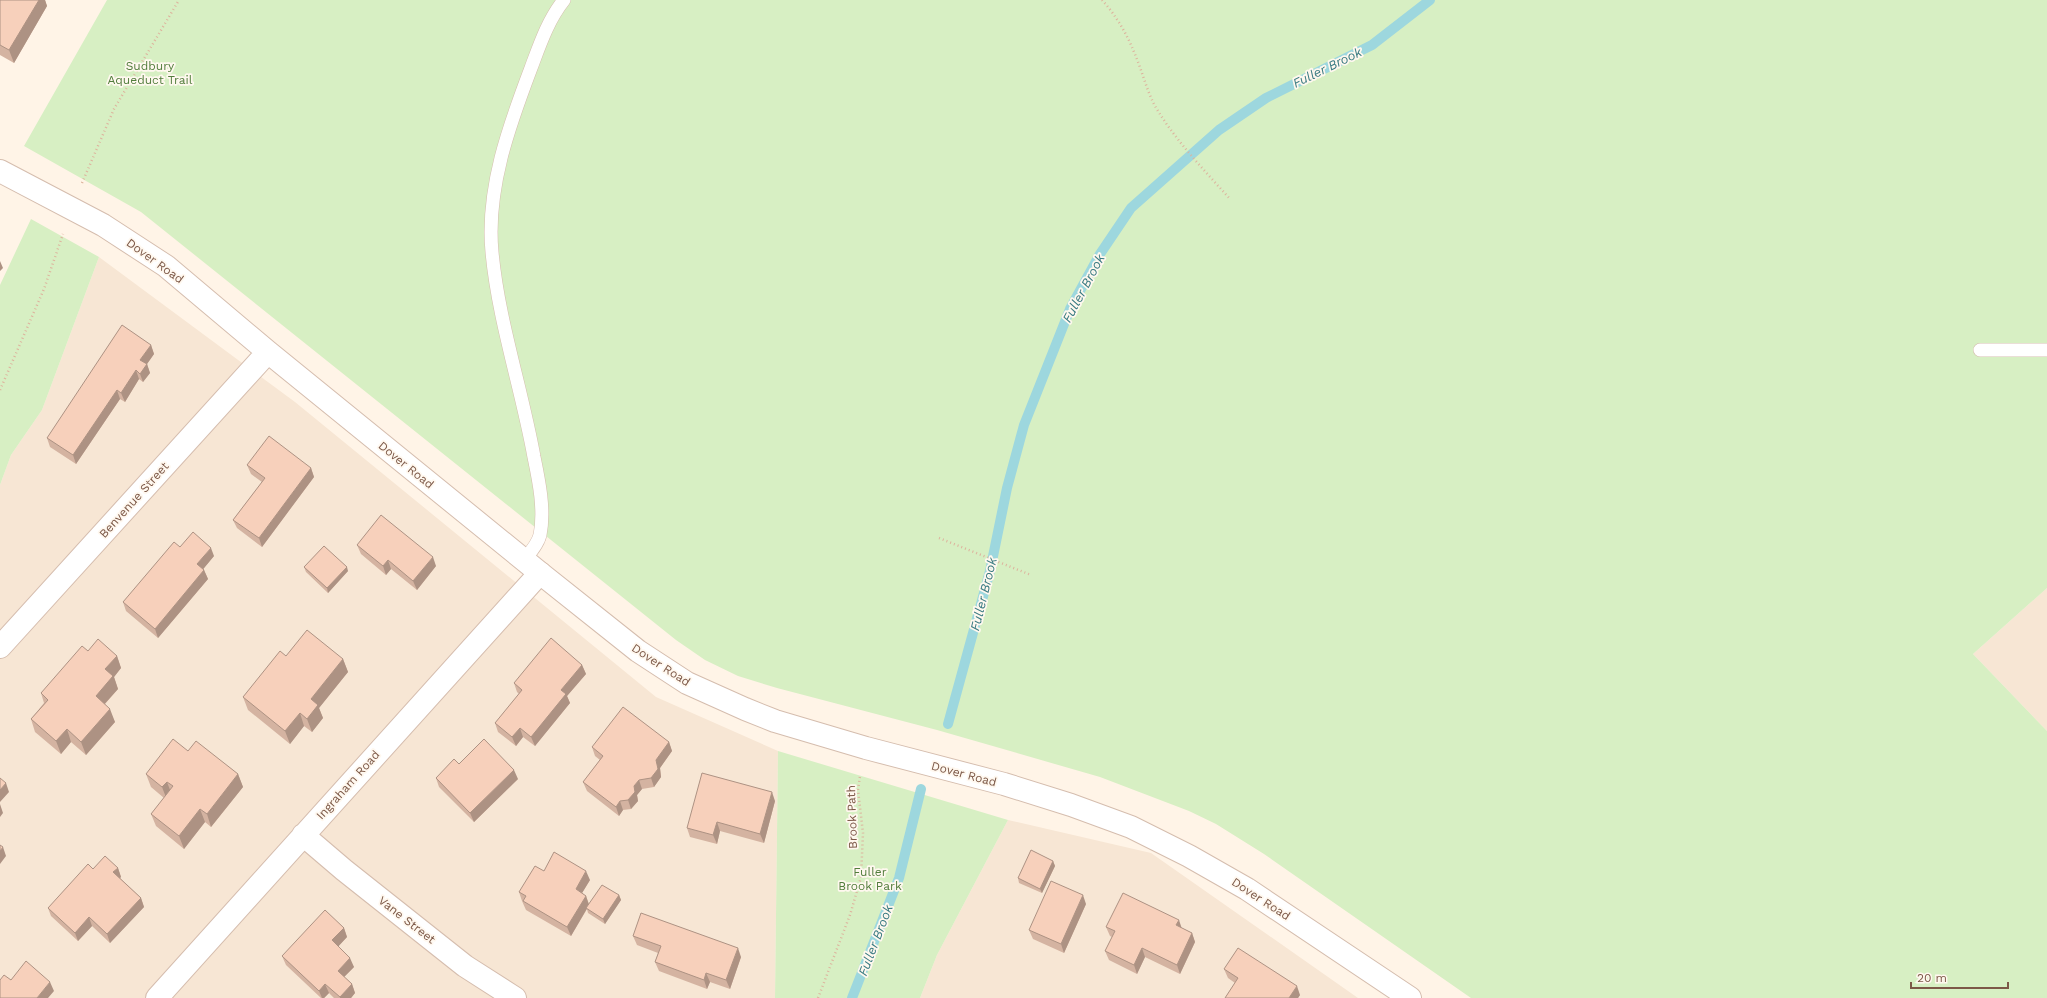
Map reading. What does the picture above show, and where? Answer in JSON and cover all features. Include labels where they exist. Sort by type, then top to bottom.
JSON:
[{"type":"street","name":"Dover Road","points":[[0,171],[103,225],[152,256],[532,567],[638,651],[687,683],[775,721],[866,748],[1043,796],[1101,815],[1157,839],[1247,890],[1403,996]]},
{"type":"street","name":"Benvenue Street","points":[[0,647],[268,352]]},
{"type":"street","name":"Ingraham Road","points":[[157,998],[303,835],[532,567]]},
{"type":"street","name":"Vane Street","points":[[303,835],[344,870],[465,966],[515,998]]},
{"type":"lane","points":[[532,567],[539,536],[541,505],[530,434],[494,273],[491,230],[492,208],[505,144],[525,82],[542,39],[557,8],[564,0]]},
{"type":"lane","points":[[1980,350],[2047,350]]},
{"type":"path","points":[[1102,0],[1115,18],[1134,51],[1155,105],[1174,134],[1230,199]]},
{"type":"path","points":[[939,538],[1012,566],[1031,575]]},
{"type":"path","name":"Brook Path","points":[[818,998],[850,915],[861,877],[863,833],[858,790],[866,748]]},
{"type":"shaded area","points":[[99,257],[295,402],[656,697],[778,751],[775,998],[0,998],[0,485],[11,455],[42,410]]},
{"type":"shaded area","points":[[2047,588],[2047,731],[1973,654]]},
{"type":"shaded area","points":[[1008,820],[1151,853],[1358,998],[920,998],[937,955]]},
{"type":"green space","name":"Sudbury Aqueduct Trail","points":[[107,0],[2047,0],[2047,588],[1973,654],[2047,731],[2047,998],[1471,998],[1264,854],[1216,824],[1189,811],[1100,777],[937,730],[777,688],[738,676],[705,660],[676,640],[141,212],[24,146]]},
{"type":"green space","points":[[31,219],[99,257],[42,410],[11,455],[0,485],[0,285]]},
{"type":"green space","name":"Fuller Brook Park","points":[[778,751],[1008,820],[937,955],[920,998],[775,998]]},
{"type":"building","points":[[0,0],[39,0],[9,50],[0,45]]},
{"type":"building","points":[[122,325],[151,345],[140,360],[147,364],[140,374],[136,370],[121,393],[117,390],[73,455],[47,438]]},
{"type":"building","points":[[269,436],[311,468],[259,538],[233,520],[265,478],[247,465]]},
{"type":"building","points":[[381,515],[433,557],[413,581],[388,560],[383,566],[357,545]]},
{"type":"building","points":[[193,532],[211,548],[197,564],[204,570],[155,629],[123,602],[174,542],[180,547]]},
{"type":"building","points":[[324,546],[347,567],[327,588],[304,567]]},
{"type":"building","points":[[307,630],[343,659],[311,699],[318,705],[307,719],[300,713],[285,731],[243,697],[280,651],[286,656]]},
{"type":"building","points":[[551,638],[582,665],[561,690],[566,694],[531,737],[520,728],[512,737],[495,723],[522,690],[514,683]]},
{"type":"building","points":[[98,639],[117,656],[105,669],[113,676],[96,696],[110,709],[81,742],[67,729],[56,741],[31,719],[48,700],[41,693],[82,646],[88,651]]},
{"type":"building","points":[[623,707],[669,742],[656,760],[658,769],[651,778],[639,780],[634,786],[635,792],[628,800],[620,801],[616,807],[583,782],[603,756],[592,747]]},
{"type":"building","points":[[173,739],[188,751],[196,741],[238,774],[207,814],[200,809],[179,836],[151,814],[173,786],[167,782],[162,787],[146,774]]},
{"type":"building","points":[[484,739],[514,770],[470,813],[436,778],[454,759],[459,764]]},
{"type":"building","points":[[702,773],[772,792],[760,834],[717,822],[713,835],[687,828]]},
{"type":"building","points":[[0,778],[6,783],[0,790]]},
{"type":"building","points":[[1031,850],[1053,861],[1040,889],[1018,878]]},
{"type":"building","points":[[554,852],[586,871],[576,889],[586,896],[567,927],[523,901],[526,896],[519,892],[535,866],[544,871]]},
{"type":"building","points":[[105,856],[118,868],[113,872],[141,898],[107,934],[89,917],[75,933],[48,908],[88,864],[93,869]]},
{"type":"building","points":[[1051,881],[1083,895],[1061,944],[1029,930]]},
{"type":"building","points":[[602,885],[619,895],[603,919],[586,908]]},
{"type":"building","points":[[1123,893],[1179,920],[1176,925],[1192,933],[1177,965],[1142,948],[1134,965],[1105,951],[1115,931],[1106,927]]},
{"type":"building","points":[[325,910],[344,928],[332,940],[350,958],[338,971],[352,984],[340,997],[325,984],[319,991],[282,956]]},
{"type":"building","points":[[641,913],[738,948],[726,980],[706,973],[704,980],[655,962],[661,946],[633,936]]},
{"type":"building","points":[[1238,948],[1297,986],[1289,998],[1225,998],[1238,978],[1224,969]]},
{"type":"building","points":[[26,961],[50,982],[37,998],[0,998],[0,980],[4,975],[11,980]]},
{"type":"waterway","name":"Fuller Brook","points":[[948,724],[990,571],[1007,488],[1024,425],[1070,309],[1100,254],[1131,208],[1219,130],[1266,98],[1372,45],[1430,0]]},
{"type":"waterway","name":"Fuller Brook","points":[[852,998],[899,878],[921,789]]}]
